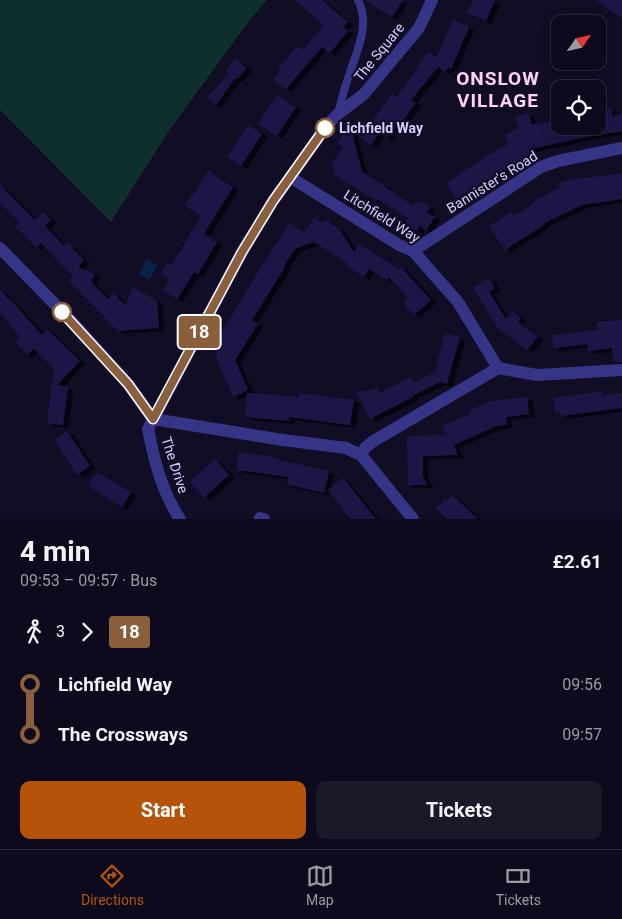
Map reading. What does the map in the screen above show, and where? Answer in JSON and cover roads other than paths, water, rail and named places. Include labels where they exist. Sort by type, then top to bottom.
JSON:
[{"type":"street","name":"The Square","points":[[153,419],[242,252],[273,201],[328,124],[364,94],[418,28],[432,0]]},
{"type":"street","name":"Bannister's Road","points":[[413,250],[541,167],[558,161],[622,148]]},
{"type":"street","name":"Litchfield Way","points":[[290,177],[399,245],[413,250],[458,302],[498,368]]},
{"type":"street","points":[[0,248],[75,325],[128,384],[153,419],[346,448],[361,455],[414,519]]},
{"type":"street","points":[[361,455],[372,442],[498,368],[537,375],[622,370]]},
{"type":"street","name":"The Drive","points":[[153,419],[148,428],[153,454],[162,484],[180,519]]},
{"type":"lane","points":[[338,114],[364,25],[362,8],[358,0]]},
{"type":"water","points":[[147,259],[157,265],[149,280],[139,274]]},
{"type":"place","name":"Lichfield Way","points":[[325,128]]},
{"type":"district","name":"ONSLOW VILLAGE","points":[[498,89]]}]
